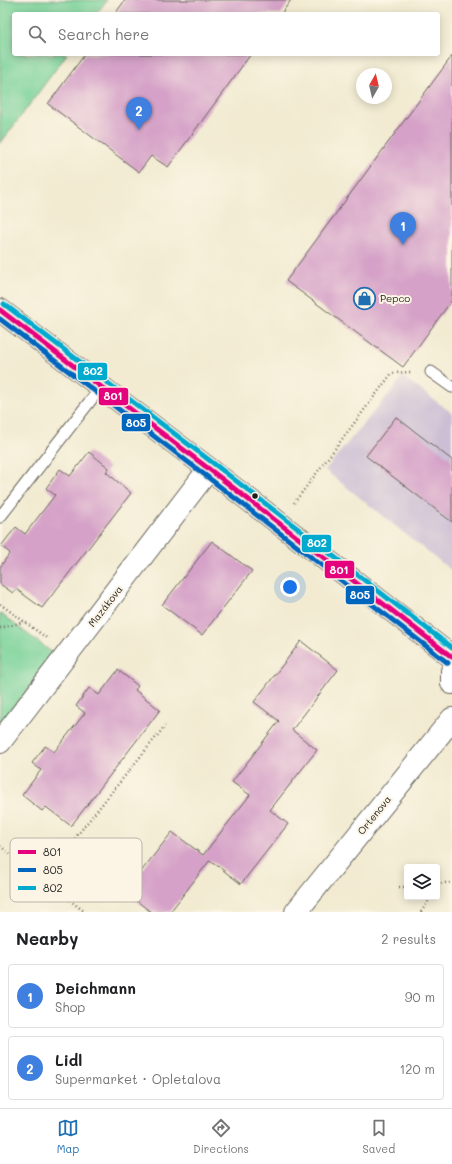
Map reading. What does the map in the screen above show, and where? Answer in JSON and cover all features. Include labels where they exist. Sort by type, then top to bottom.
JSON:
[{"type":"street","points":[[0,310],[452,657]]},
{"type":"street","name":"Mazákova","points":[[0,742],[209,469]]},
{"type":"street","points":[[452,671],[452,683]]},
{"type":"street","name":"Ortenova","points":[[296,912],[452,719]]},
{"type":"lane","points":[[431,372],[452,387]]},
{"type":"lane","points":[[0,517],[101,387]]},
{"type":"path","points":[[278,523],[392,373],[431,372]]},
{"type":"path","points":[[0,604],[67,654]]},
{"type":"path","points":[[0,628],[25,622]]},
{"type":"path","points":[[75,838],[165,726]]},
{"type":"path","points":[[0,846],[10,854]]},
{"type":"path","points":[[440,884],[452,882]]},
{"type":"path","points":[[399,887],[404,886]]},
{"type":"path","points":[[421,912],[429,900]]},
{"type":"path","points":[[72,902],[85,912]]},
{"type":"shaded area","points":[[403,377],[452,413],[452,571],[325,470]]},
{"type":"green space","points":[[0,0],[107,0],[98,12],[12,12],[12,56],[66,56],[0,144]]},
{"type":"green space","points":[[0,613],[54,654],[11,714],[0,723]]},
{"type":"building","points":[[125,0],[291,0],[282,12],[116,12]]},
{"type":"building","points":[[84,56],[250,56],[168,167],[151,156],[139,172],[48,104]]},
{"type":"building","points":[[452,56],[452,300],[403,367],[286,281]]},
{"type":"building","points":[[396,417],[452,460],[452,522],[366,456]]},
{"type":"building","points":[[89,452],[109,468],[106,472],[131,493],[42,608],[16,589],[13,593],[0,584],[0,567],[10,553],[1,546],[16,527],[25,534],[55,495],[46,488],[60,469],[70,476]]},
{"type":"building","points":[[212,541],[252,571],[202,635],[162,605]]},
{"type":"building","points":[[301,641],[338,670],[292,730],[317,750],[270,810],[288,824],[241,884],[210,860],[170,912],[151,912],[138,902],[142,902],[142,870],[172,832],[203,855],[250,795],[232,782],[279,721],[254,702]]},
{"type":"building","points":[[118,670],[138,686],[135,690],[160,710],[71,826],[46,807],[42,811],[22,795],[41,770],[32,763],[45,746],[54,752],[85,713],[76,706],[89,688],[99,695]]},
{"type":"transit line","name":"802","points":[[4,304],[452,648]]},
{"type":"transit line","name":"801","points":[[0,310],[452,657]]},
{"type":"transit line","name":"805","points":[[0,319],[448,663]]},
{"type":"place","name":"Lidl","points":[[139,130]]},
{"type":"place","name":"Deichmann","points":[[403,245]]},
{"type":"place","name":"Pepco","points":[[364,298]]}]
